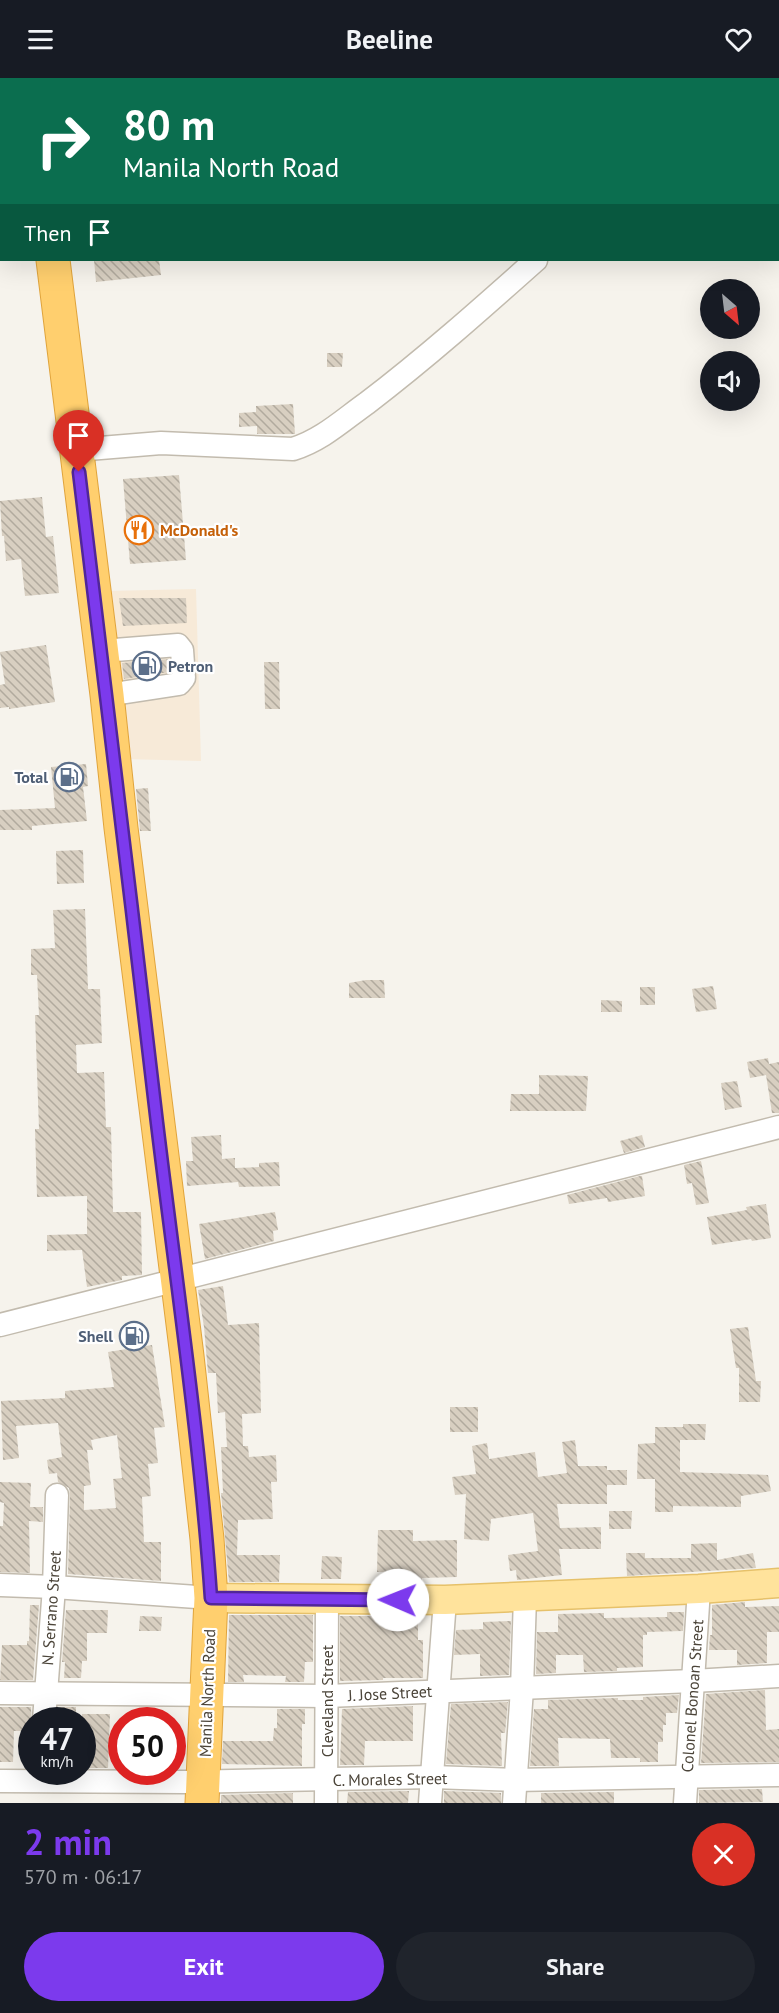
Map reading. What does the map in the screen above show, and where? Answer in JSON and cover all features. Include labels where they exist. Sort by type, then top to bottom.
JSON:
[{"type":"highway","name":"Manila North Road","points":[[52,261],[102,651],[207,1539],[211,1598],[203,1792]]},
{"type":"main road","points":[[211,1598],[445,1600],[699,1589],[779,1583]]},
{"type":"street","points":[[76,450],[161,443],[293,449],[309,444],[333,429],[417,365],[535,261]]},
{"type":"street","points":[[102,651],[178,645],[182,650],[184,678],[179,684],[107,695]]},
{"type":"street","points":[[0,1325],[779,1127]]},
{"type":"street","name":"N. Serrano Street","points":[[45,1707],[54,1587],[57,1495]]},
{"type":"street","points":[[0,1585],[211,1598]]},
{"type":"street","name":"Colonel Bonoan Street","points":[[686,1803],[699,1589]]},
{"type":"street","points":[[513,1803],[522,1689],[525,1597]]},
{"type":"street","name":"Cleveland Street","points":[[326,1803],[327,1599]]},
{"type":"street","points":[[430,1803],[445,1600]]},
{"type":"street","name":"J. Jose Street","points":[[0,1693],[327,1696],[779,1676]]},
{"type":"street","name":"C. Morales Street","points":[[0,1781],[41,1786],[203,1792],[326,1780],[432,1777],[514,1780],[779,1774]]},
{"type":"shaded area","points":[[196,589],[201,761],[123,759],[106,591]]},
{"type":"building","points":[[94,261],[159,261],[161,275],[96,282]]},
{"type":"building","points":[[327,353],[343,353],[342,367],[327,367]]},
{"type":"building","points":[[293,404],[295,434],[257,434],[257,426],[239,427],[239,413],[256,412],[256,406]]},
{"type":"building","points":[[179,475],[186,560],[130,564],[123,479]]},
{"type":"building","points":[[42,497],[46,537],[53,536],[59,593],[25,596],[21,559],[6,561],[0,501]]},
{"type":"building","points":[[119,598],[186,598],[187,623],[123,626]]},
{"type":"building","points":[[46,645],[55,702],[9,709],[9,707],[0,708],[0,685],[5,684],[0,652]]},
{"type":"building","name":"Petron","points":[[169,659],[170,672],[124,679],[122,663]]},
{"type":"building","points":[[264,662],[279,662],[280,709],[265,709]]},
{"type":"building","points":[[86,764],[88,786],[83,787],[87,821],[32,826],[32,830],[0,830],[0,810],[55,808],[51,767]]},
{"type":"building","points":[[148,788],[151,831],[140,831],[136,789]]},
{"type":"building","points":[[83,850],[84,883],[57,884],[56,851]]},
{"type":"building","points":[[85,909],[88,989],[100,989],[102,1043],[76,1045],[77,1073],[104,1072],[106,1127],[111,1127],[113,1212],[141,1212],[142,1275],[122,1276],[122,1280],[87,1287],[82,1250],[47,1251],[47,1235],[87,1234],[87,1196],[37,1197],[35,1129],[39,1129],[35,1015],[39,1015],[37,975],[31,975],[31,949],[55,948],[53,910]]},
{"type":"building","points":[[384,980],[385,998],[349,998],[349,983]]},
{"type":"building","points":[[713,986],[717,1009],[696,1012],[692,989]]},
{"type":"building","points":[[640,987],[655,987],[655,1005],[640,1005]]},
{"type":"building","points":[[601,1000],[622,1001],[622,1012],[601,1012]]},
{"type":"building","points":[[768,1058],[769,1064],[779,1062],[779,1113],[772,1113],[766,1075],[750,1078],[747,1062]]},
{"type":"building","points":[[539,1075],[588,1076],[586,1111],[510,1111],[511,1094],[539,1094]]},
{"type":"building","points":[[737,1081],[742,1107],[725,1110],[721,1083]]},
{"type":"building","points":[[221,1135],[222,1159],[235,1158],[235,1168],[259,1167],[259,1163],[279,1162],[280,1186],[239,1187],[238,1182],[187,1186],[186,1161],[193,1161],[191,1137]]},
{"type":"building","points":[[642,1135],[645,1147],[624,1153],[620,1141]]},
{"type":"building","points":[[701,1161],[709,1203],[696,1205],[692,1183],[687,1184],[684,1165]]},
{"type":"building","points":[[642,1176],[645,1196],[608,1202],[607,1198],[569,1204],[567,1195]]},
{"type":"building","points":[[766,1204],[771,1238],[712,1245],[707,1217]]},
{"type":"building","points":[[275,1212],[278,1230],[273,1231],[274,1241],[205,1259],[199,1224]]},
{"type":"building","points":[[223,1286],[228,1325],[259,1323],[261,1413],[242,1414],[243,1446],[248,1446],[249,1457],[276,1455],[277,1482],[271,1482],[273,1519],[238,1520],[237,1555],[280,1555],[279,1582],[229,1582],[221,1493],[223,1493],[221,1447],[227,1447],[225,1412],[218,1413],[216,1373],[208,1373],[198,1290]]},
{"type":"building","points":[[748,1327],[756,1381],[761,1381],[760,1402],[739,1402],[739,1368],[736,1368],[730,1329]]},
{"type":"building","points":[[152,1345],[165,1427],[154,1428],[158,1463],[148,1464],[151,1496],[142,1497],[144,1542],[161,1542],[161,1581],[68,1574],[69,1488],[58,1482],[57,1473],[49,1474],[47,1460],[62,1457],[58,1423],[16,1426],[19,1458],[3,1460],[1,1401],[65,1398],[65,1391],[114,1387],[108,1352]],"holes":[[[117,1435],[122,1478],[113,1479],[116,1508],[84,1510],[84,1486],[91,1485],[87,1450],[93,1450],[91,1440]]]},
{"type":"building","points":[[450,1407],[478,1407],[478,1432],[450,1432]]},
{"type":"building","points":[[683,1424],[706,1424],[705,1440],[680,1440],[680,1472],[768,1475],[771,1491],[741,1496],[741,1507],[673,1506],[673,1512],[655,1512],[655,1479],[637,1479],[638,1444],[655,1443],[655,1427],[683,1427]]},
{"type":"building","points":[[575,1440],[578,1466],[607,1466],[607,1470],[627,1470],[627,1485],[607,1485],[607,1504],[557,1504],[560,1528],[601,1527],[601,1549],[559,1549],[562,1575],[517,1580],[516,1570],[510,1571],[508,1555],[538,1551],[533,1513],[491,1519],[489,1541],[464,1539],[466,1494],[455,1495],[452,1477],[476,1474],[472,1446],[487,1443],[489,1459],[535,1452],[538,1477],[567,1473],[562,1442]]},
{"type":"building","points":[[0,1482],[31,1483],[30,1507],[43,1507],[43,1522],[29,1521],[30,1573],[0,1572],[0,1526],[3,1526],[4,1503],[0,1502]]},
{"type":"building","points":[[609,1511],[632,1511],[631,1529],[609,1529]]},
{"type":"building","points":[[378,1530],[413,1530],[413,1541],[457,1540],[457,1577],[422,1578],[422,1583],[393,1583],[393,1572],[377,1572]]},
{"type":"building","points":[[717,1543],[717,1560],[753,1553],[756,1568],[627,1576],[626,1553],[645,1553],[645,1558],[691,1558],[691,1544]]},
{"type":"building","points":[[322,1556],[342,1557],[341,1579],[321,1579]]},
{"type":"building","points":[[745,1602],[745,1607],[779,1606],[779,1632],[767,1632],[767,1663],[737,1665],[737,1650],[709,1650],[710,1635],[712,1635],[712,1605]]},
{"type":"building","points":[[30,1605],[39,1605],[33,1680],[0,1680],[2,1645],[27,1645],[29,1641]]},
{"type":"building","points":[[66,1610],[108,1610],[107,1633],[87,1633],[87,1661],[82,1661],[81,1678],[64,1678],[65,1662],[62,1662]]},
{"type":"building","points":[[667,1612],[684,1612],[683,1631],[647,1632],[647,1635],[643,1635],[643,1667],[584,1672],[583,1655],[556,1655],[556,1673],[536,1674],[537,1632],[558,1632],[558,1614],[604,1613],[604,1618],[667,1617]]},
{"type":"building","points":[[229,1615],[313,1615],[313,1662],[305,1662],[304,1682],[285,1682],[286,1676],[243,1675],[244,1682],[228,1682]]},
{"type":"building","points":[[140,1616],[162,1617],[161,1631],[139,1631]]},
{"type":"building","points":[[340,1616],[418,1616],[418,1640],[423,1640],[423,1678],[340,1681]]},
{"type":"building","points":[[511,1621],[509,1675],[480,1676],[480,1654],[454,1655],[456,1630],[483,1629],[483,1622]]},
{"type":"building","points":[[765,1690],[766,1730],[779,1729],[779,1762],[701,1763],[706,1694]]},
{"type":"building","points":[[679,1695],[677,1713],[666,1713],[663,1742],[658,1742],[658,1762],[640,1762],[640,1758],[611,1758],[610,1739],[558,1738],[559,1766],[530,1766],[534,1709],[548,1709],[548,1700],[618,1698],[618,1700],[643,1700],[643,1697]]},
{"type":"building","points":[[508,1702],[505,1733],[501,1733],[502,1766],[446,1764],[451,1704]]},
{"type":"building","points":[[413,1706],[413,1741],[365,1741],[364,1765],[340,1765],[342,1709]]},
{"type":"building","points":[[0,1707],[18,1707],[18,1731],[14,1731],[13,1762],[0,1762]]},
{"type":"building","points":[[277,1709],[305,1709],[305,1724],[302,1724],[302,1766],[222,1764],[223,1741],[273,1741],[274,1728],[277,1728]]},
{"type":"building","points":[[96,1714],[108,1714],[108,1768],[96,1768]]},
{"type":"building","points":[[762,1789],[763,1802],[699,1803],[699,1790]]},
{"type":"building","points":[[409,1791],[408,1803],[347,1803],[348,1792]]},
{"type":"building","points":[[444,1791],[501,1793],[501,1803],[444,1803]]},
{"type":"building","points":[[614,1792],[614,1803],[541,1803],[541,1793]]},
{"type":"building","points":[[293,1793],[293,1803],[221,1803],[221,1795]]},
{"type":"place","name":"McDonald's","points":[[139,530]]},
{"type":"place","name":"Petron","points":[[147,666]]},
{"type":"place","name":"Total","points":[[69,777]]},
{"type":"place","name":"Shell","points":[[134,1336]]},
{"type":"route","points":[[79,472],[168,1216],[187,1356],[207,1539],[211,1598],[398,1600]]}]
